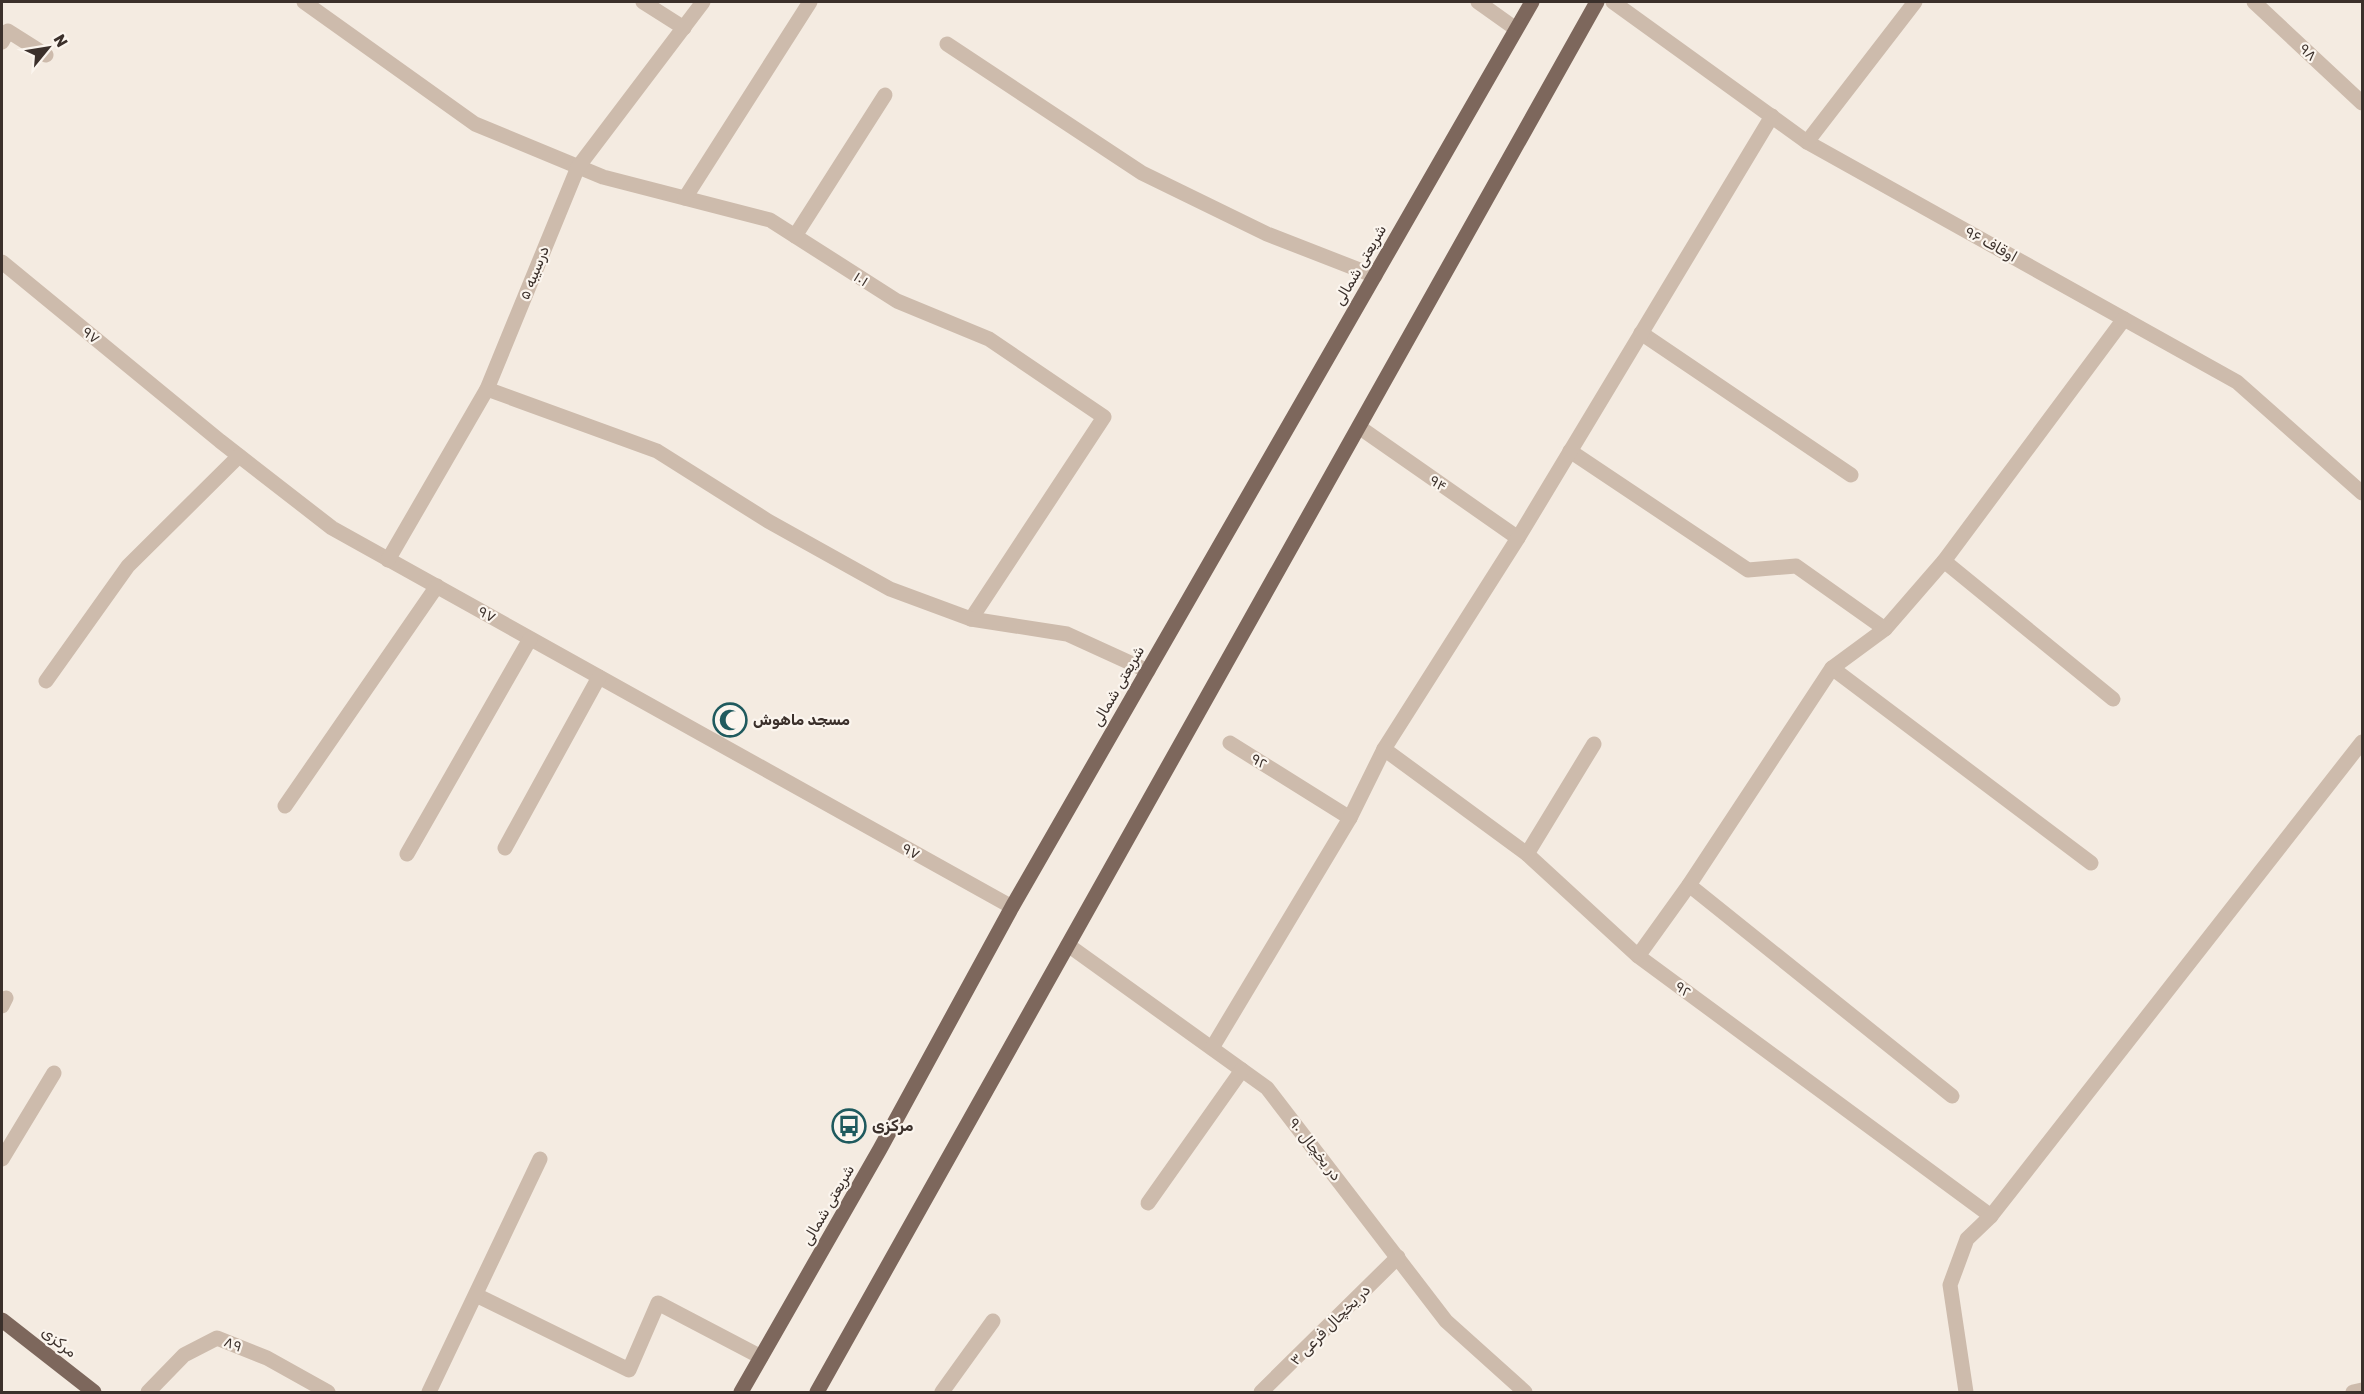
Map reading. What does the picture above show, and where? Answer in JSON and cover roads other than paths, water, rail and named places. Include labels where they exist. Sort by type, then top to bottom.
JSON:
[{"type":"main road","name":"شریعتی شمالی","points":[[741,1392],[880,1149],[1012,907],[1532,2]]},
{"type":"main road","points":[[817,1392],[1597,2]]},
{"type":"main road","name":"مرکزی","points":[[2,1320],[94,1392]]},
{"type":"street","name":"۱۰۱","points":[[304,2],[475,124],[603,177],[770,220],[897,301],[989,339],[1104,417],[971,619]]},
{"type":"street","points":[[643,2],[684,28]]},
{"type":"street","name":"درسیبه ۵","points":[[388,560],[487,389],[578,167],[703,2]]},
{"type":"street","points":[[685,198],[810,2]]},
{"type":"street","points":[[1478,2],[1516,29]]},
{"type":"street","name":"اوقاف ۹۶","points":[[1612,2],[1807,142],[2237,382],[2362,493]]},
{"type":"street","points":[[1807,142],[1915,2]]},
{"type":"street","name":"۹۸","points":[[2254,2],[2362,104]]},
{"type":"street","points":[[2,42],[8,30],[46,56]]},
{"type":"street","points":[[947,44],[1142,173],[1267,234],[1374,276]]},
{"type":"street","points":[[795,236],[885,95]]},
{"type":"street","points":[[1212,1048],[1350,818],[1384,749],[1518,538],[1772,116]]},
{"type":"street","name":"۹۷","points":[[2,262],[239,456],[332,528],[1012,907]]},
{"type":"street","points":[[1638,956],[1689,885],[1832,668],[1885,629],[1944,561],[2124,319]]},
{"type":"street","points":[[1641,333],[1851,475]]},
{"type":"street","points":[[487,389],[657,451],[768,522],[890,589],[971,619],[1067,634],[1148,671]]},
{"type":"street","name":"۹۴","points":[[1359,427],[1518,538]]},
{"type":"street","points":[[1570,451],[1748,570],[1796,566],[1885,629]]},
{"type":"street","points":[[46,681],[128,566],[239,456]]},
{"type":"street","points":[[1944,561],[2113,699]]},
{"type":"street","points":[[285,806],[437,586]]},
{"type":"street","points":[[407,854],[530,639]]},
{"type":"street","points":[[1832,668],[2091,863]]},
{"type":"street","points":[[505,848],[599,677]]},
{"type":"street","points":[[1966,1392],[1950,1285],[1967,1239],[1991,1216],[2362,742]]},
{"type":"street","name":"۹۲","points":[[1230,743],[1350,818]]},
{"type":"street","points":[[1527,854],[1594,744]]},
{"type":"street","name":"۹۲","points":[[1384,749],[1527,854],[1638,956],[1991,1216]]},
{"type":"street","points":[[1689,885],[1952,1096]]},
{"type":"street","name":"در یخچال ۹۰","points":[[1068,945],[1267,1088],[1446,1321],[1525,1392]]},
{"type":"street","points":[[1148,1203],[1242,1070]]},
{"type":"street","points":[[2,1159],[54,1073]]},
{"type":"street","points":[[429,1392],[540,1159]]},
{"type":"street","name":"در یخچال فرعی ۳","points":[[1262,1392],[1398,1257]]},
{"type":"street","points":[[476,1295],[629,1370],[658,1303],[761,1358]]},
{"type":"street","points":[[942,1392],[993,1321]]},
{"type":"street","name":"۸۹","points":[[148,1392],[184,1355],[217,1338],[267,1358],[328,1392]]},
{"type":"street","points":[[2353,1392],[2362,1390]]},
{"type":"place","name":"مسجد ماهوش","points":[[730,720]]},
{"type":"place","name":"مرکزی","points":[[849,1126]]}]
